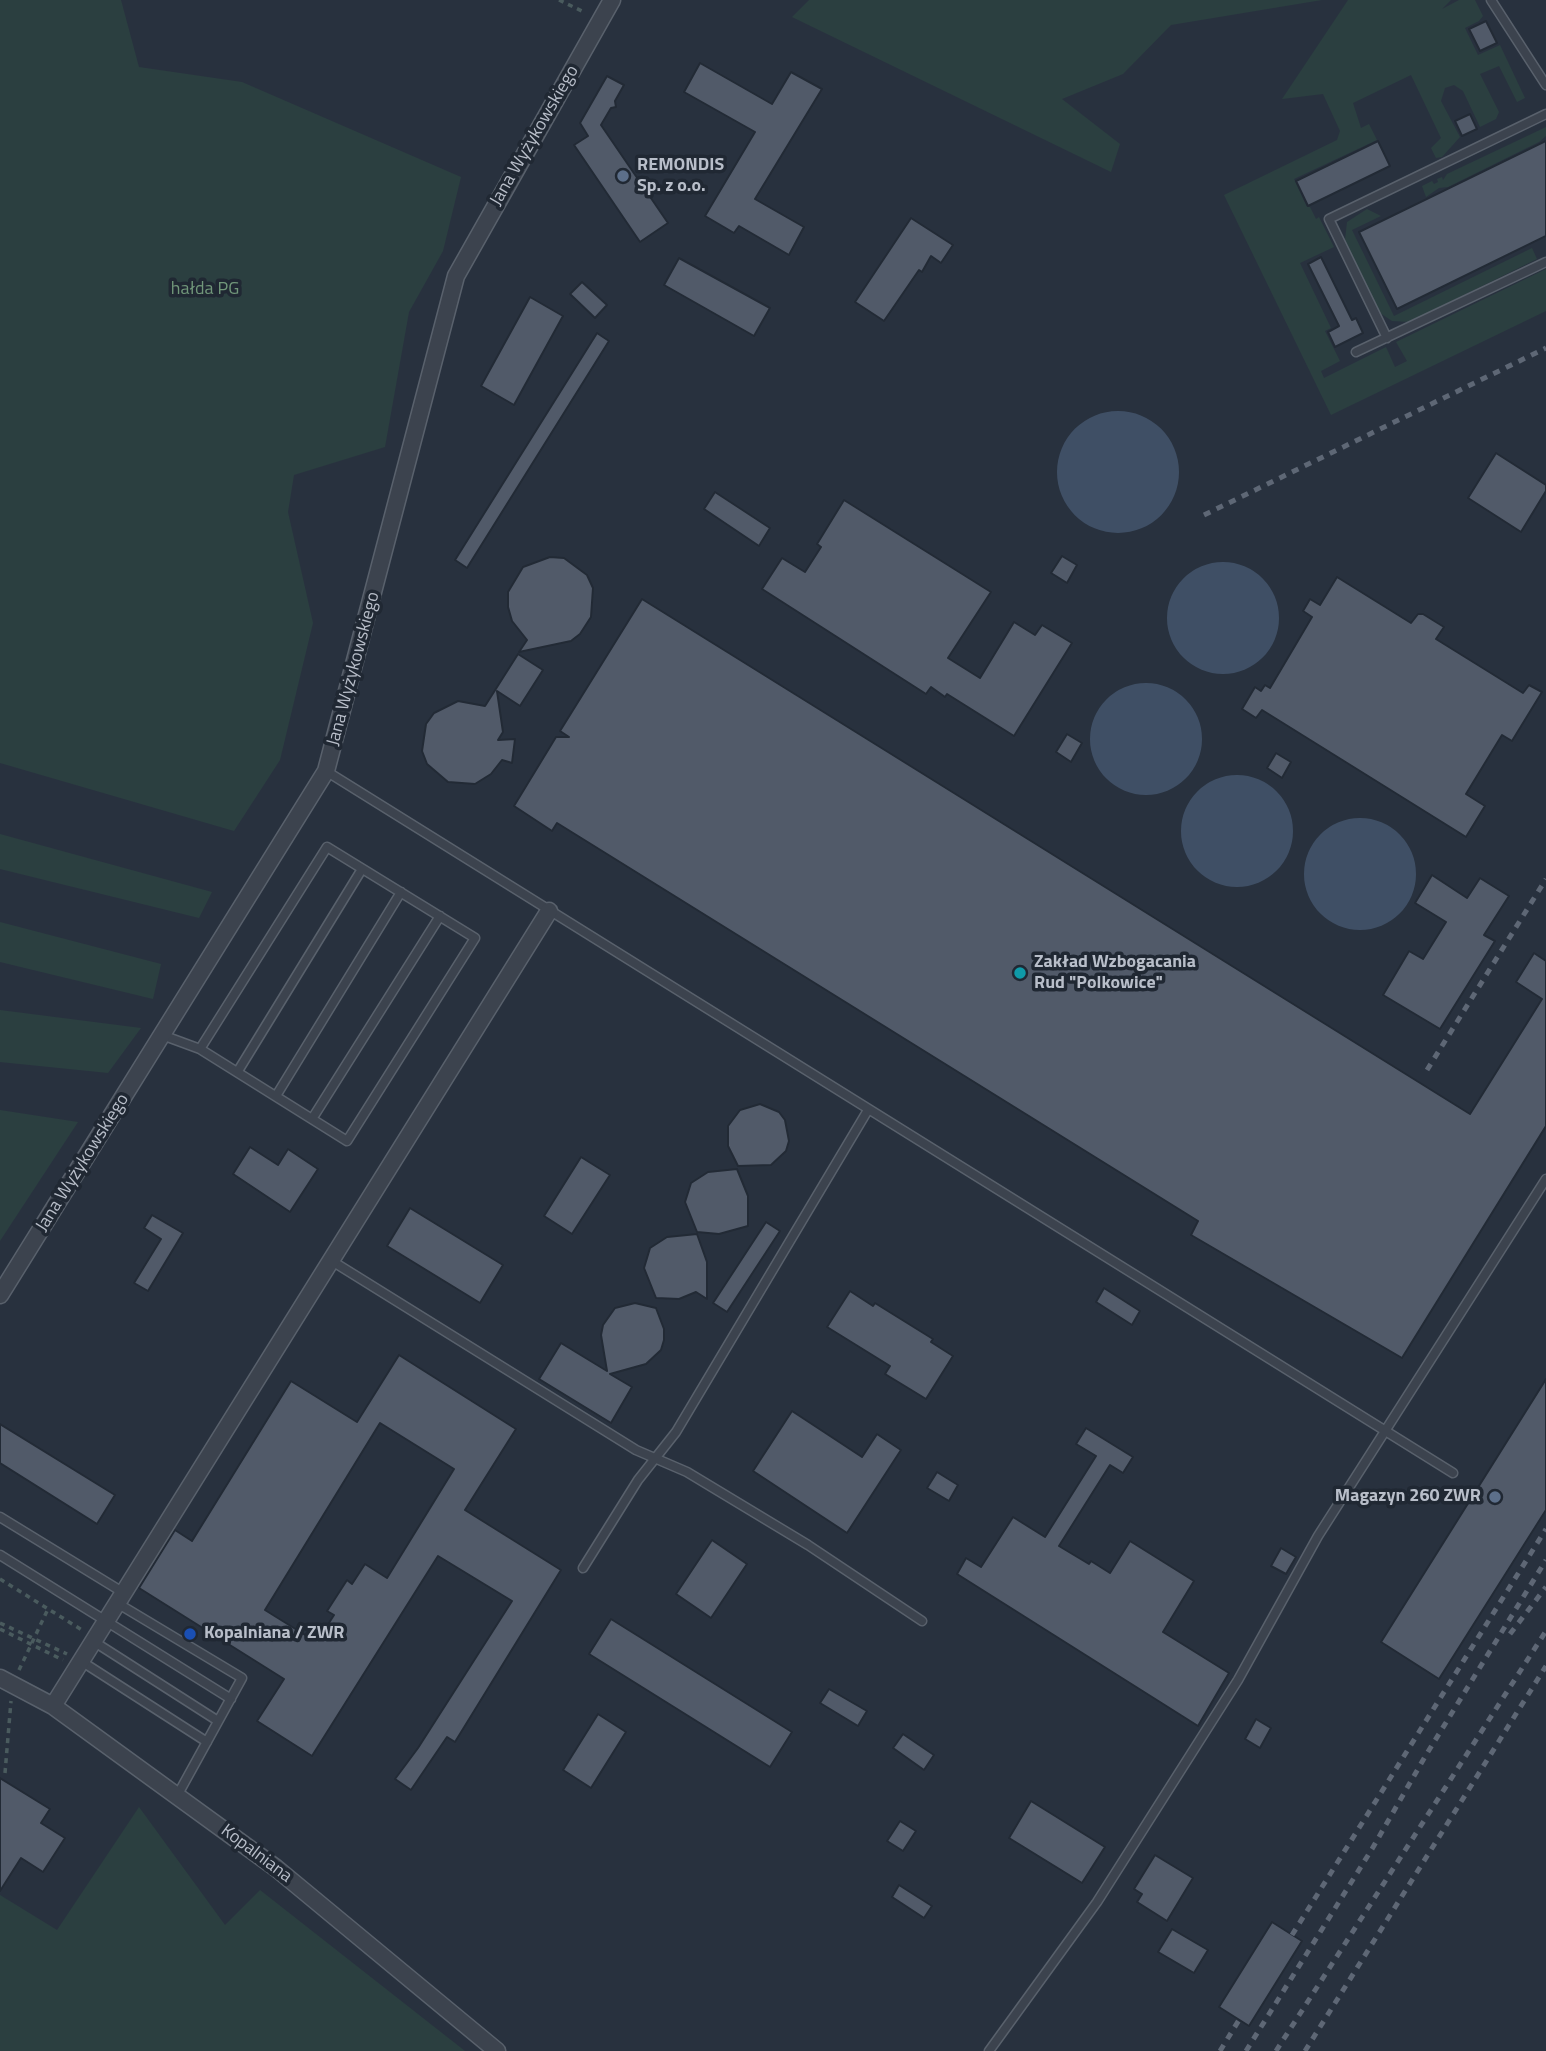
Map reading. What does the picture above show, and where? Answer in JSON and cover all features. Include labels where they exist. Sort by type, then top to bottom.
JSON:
[{"type":"street","name":"Jana Wyżykowskiego","points":[[0,1295],[326,771],[456,276],[612,0]]},
{"type":"street","points":[[53,1706],[79,1664],[90,1637],[106,1621],[549,911]]},
{"type":"street","name":"Kopalniana","points":[[0,1678],[53,1706],[276,1868],[497,2051]]},
{"type":"lane","points":[[1491,0],[1546,85]]},
{"type":"lane","points":[[1387,338],[1328,219],[1546,114]]},
{"type":"lane","points":[[1356,352],[1546,262]]},
{"type":"lane","points":[[326,771],[1452,1473]]},
{"type":"lane","points":[[162,1035],[200,1049],[347,1141],[475,938],[327,847],[200,1049]]},
{"type":"lane","points":[[237,1071],[362,869]]},
{"type":"lane","points":[[276,1096],[401,892]]},
{"type":"lane","points":[[312,1119],[440,916]]},
{"type":"lane","points":[[583,1567],[638,1480],[658,1457],[868,1110]]},
{"type":"lane","points":[[989,2051],[1104,1890],[1238,1680],[1318,1535],[1546,1179]]},
{"type":"lane","points":[[332,1261],[636,1450],[658,1457],[808,1545],[922,1621]]},
{"type":"lane","points":[[0,1517],[242,1678],[177,1796]]},
{"type":"lane","points":[[0,1555],[231,1699]]},
{"type":"lane","points":[[90,1637],[218,1721]]},
{"type":"lane","points":[[79,1664],[207,1742]]},
{"type":"path","points":[[559,0],[601,21]]},
{"type":"path","points":[[0,1579],[90,1637]]},
{"type":"path","points":[[0,1623],[79,1664]]},
{"type":"path","points":[[0,1629],[79,1664]]},
{"type":"green space","name":"hałda PG","points":[[0,0],[121,0],[139,67],[242,82],[461,177],[443,251],[409,312],[385,447],[294,475],[288,512],[313,623],[280,760],[234,831],[0,763]]},
{"type":"green space","points":[[809,0],[1322,0],[1171,25],[1123,74],[1062,99],[1120,144],[1111,172],[792,17]]},
{"type":"green space","points":[[1348,0],[1451,0],[1442,9],[1459,0],[1475,0],[1483,16],[1465,28],[1478,55],[1500,45],[1525,98],[1517,102],[1499,66],[1480,74],[1499,112],[1496,119],[1480,127],[1463,91],[1454,85],[1445,88],[1441,101],[1460,137],[1442,157],[1436,158],[1431,148],[1441,138],[1411,75],[1353,103],[1361,128],[1369,124],[1377,140],[1294,179],[1307,207],[1310,207],[1316,219],[1319,217],[1334,247],[1300,263],[1331,328],[1325,331],[1340,361],[1321,371],[1324,378],[1386,347],[1395,367],[1407,361],[1396,342],[1546,269],[1546,311],[1331,415],[1224,195],[1337,140],[1340,131],[1323,94],[1282,99]]},
{"type":"green space","points":[[1546,127],[1546,136],[1539,142],[1448,187],[1439,188],[1426,197],[1422,186],[1432,181],[1434,184],[1442,177],[1443,180],[1447,174]]},
{"type":"green space","points":[[1367,209],[1381,216],[1352,230],[1394,316],[1532,248],[1537,259],[1409,322],[1392,321],[1380,313],[1345,240],[1347,222]]},
{"type":"green space","points":[[0,834],[212,892],[199,918],[0,869]]},
{"type":"green space","points":[[0,922],[161,964],[153,999],[0,962]]},
{"type":"green space","points":[[0,1010],[141,1028],[108,1073],[0,1062]]},
{"type":"green space","points":[[0,1110],[78,1122],[0,1241]]},
{"type":"green space","points":[[139,1807],[225,1925],[260,1890],[465,2051],[0,2051],[0,1895],[57,1930]]},
{"type":"water","points":[[1118,411],[1141,416],[1161,429],[1174,449],[1179,472],[1174,495],[1161,515],[1141,528],[1118,533],[1095,528],[1075,515],[1062,495],[1057,472],[1062,449],[1075,429],[1095,416]]},
{"type":"water","points":[[1223,562],[1244,566],[1263,578],[1275,597],[1279,618],[1275,639],[1263,658],[1244,670],[1223,674],[1202,670],[1183,658],[1171,639],[1167,618],[1171,597],[1183,578],[1202,566]]},
{"type":"water","points":[[1146,683],[1167,687],[1186,699],[1198,718],[1202,739],[1198,760],[1186,779],[1167,791],[1146,795],[1125,791],[1106,779],[1094,760],[1090,739],[1094,718],[1106,699],[1125,687]]},
{"type":"water","points":[[1237,775],[1258,779],[1277,791],[1289,810],[1293,831],[1289,852],[1277,871],[1258,883],[1237,887],[1216,883],[1197,871],[1185,852],[1181,831],[1185,810],[1197,791],[1216,779]]},
{"type":"water","points":[[1360,818],[1381,822],[1400,834],[1412,853],[1416,874],[1412,895],[1400,914],[1381,926],[1360,930],[1339,926],[1320,914],[1308,895],[1304,874],[1308,853],[1320,834],[1339,822]]},
{"type":"building","points":[[1486,21],[1497,43],[1480,51],[1469,29]]},
{"type":"building","points":[[700,63],[772,104],[791,72],[822,89],[755,199],[804,227],[789,255],[739,226],[734,233],[705,216],[755,132],[684,92]]},
{"type":"building","points":[[607,76],[624,85],[615,101],[616,107],[611,108],[601,125],[668,223],[640,242],[574,145],[588,136],[580,123]]},
{"type":"building","points":[[1470,114],[1477,129],[1462,136],[1455,121]]},
{"type":"building","points":[[1378,141],[1390,166],[1308,206],[1296,181]]},
{"type":"building","points":[[1546,141],[1546,236],[1397,309],[1359,232]]},
{"type":"building","points":[[911,218],[953,245],[941,263],[931,256],[884,321],[855,302]]},
{"type":"building","points":[[1321,257],[1352,320],[1356,318],[1363,333],[1335,347],[1328,332],[1339,326],[1308,264]]},
{"type":"building","points":[[679,258],[770,308],[754,336],[664,285]]},
{"type":"building","points":[[582,282],[607,305],[595,318],[570,294]]},
{"type":"building","points":[[530,297],[563,316],[514,405],[481,386]]},
{"type":"building","points":[[597,333],[609,341],[467,568],[455,560]]},
{"type":"building","points":[[1496,453],[1546,485],[1546,491],[1521,532],[1468,498]]},
{"type":"building","points":[[715,492],[770,528],[759,546],[704,509]]},
{"type":"building","points":[[844,500],[991,592],[948,658],[980,678],[1014,622],[1035,635],[1042,625],[1072,643],[1014,736],[947,694],[945,697],[931,687],[926,694],[762,589],[782,558],[805,572],[821,547],[817,544]]},
{"type":"building","points":[[1062,556],[1077,565],[1067,583],[1051,573]]},
{"type":"building","points":[[550,557],[564,558],[587,575],[593,588],[591,617],[580,634],[571,641],[519,652],[527,640],[512,621],[508,592],[523,567]]},
{"type":"building","points":[[1337,577],[1411,623],[1418,614],[1423,614],[1444,627],[1436,639],[1523,693],[1529,685],[1542,692],[1512,741],[1502,735],[1466,794],[1485,806],[1466,837],[1262,710],[1256,718],[1242,709],[1255,687],[1261,691],[1265,685],[1270,688],[1312,617],[1303,611],[1310,599],[1320,605]]},
{"type":"building","name":"Zakład Wzbogacania Rud \"Polkowice\"","points":[[642,599],[1470,1114],[1542,999],[1516,982],[1534,953],[1546,961],[1546,1126],[1402,1358],[1191,1235],[1198,1221],[557,823],[552,831],[514,806],[556,737],[569,737],[560,731]]},
{"type":"building","points":[[518,654],[543,670],[520,706],[497,691],[503,732],[498,740],[515,739],[512,763],[502,760],[491,774],[475,784],[448,782],[427,764],[422,751],[426,724],[434,713],[458,701],[485,706]]},
{"type":"building","points":[[1067,734],[1082,743],[1071,762],[1056,752]]},
{"type":"building","points":[[1276,753],[1291,762],[1282,778],[1267,768]]},
{"type":"building","points":[[1432,875],[1467,898],[1480,878],[1509,896],[1484,935],[1495,941],[1440,1029],[1383,995],[1409,951],[1423,959],[1446,922],[1415,903]]},
{"type":"building","points":[[760,1104],[779,1112],[785,1120],[789,1141],[786,1151],[771,1165],[738,1166],[728,1146],[728,1126],[740,1110]]},
{"type":"building","points":[[250,1147],[278,1165],[288,1149],[318,1169],[290,1212],[233,1174]]},
{"type":"building","points":[[581,1157],[610,1175],[572,1234],[544,1216]]},
{"type":"building","points":[[737,1169],[748,1196],[748,1226],[719,1234],[697,1232],[685,1202],[691,1183],[708,1172]]},
{"type":"building","points":[[410,1208],[503,1265],[480,1303],[387,1246]]},
{"type":"building","points":[[152,1215],[183,1233],[148,1291],[134,1283],[161,1239],[144,1228]]},
{"type":"building","points":[[766,1222],[780,1231],[727,1312],[713,1303]]},
{"type":"building","points":[[697,1234],[707,1262],[707,1299],[696,1292],[679,1299],[656,1298],[644,1268],[650,1248],[667,1237]]},
{"type":"building","points":[[1104,1288],[1140,1311],[1132,1325],[1096,1302]]},
{"type":"building","points":[[850,1291],[873,1306],[875,1303],[933,1339],[931,1342],[953,1356],[926,1399],[885,1374],[890,1366],[827,1327]]},
{"type":"building","points":[[635,1303],[656,1308],[664,1329],[664,1340],[661,1350],[646,1364],[610,1374],[632,1387],[611,1423],[539,1379],[561,1343],[607,1371],[601,1335],[603,1325],[615,1308]]},
{"type":"building","points":[[399,1355],[516,1429],[465,1510],[561,1570],[455,1742],[447,1737],[411,1790],[395,1779],[418,1748],[512,1601],[438,1556],[312,1756],[257,1721],[284,1679],[139,1588],[175,1530],[192,1541],[291,1381],[357,1422]],"holes":[[[380,1423],[454,1469],[387,1578],[365,1564],[352,1584],[347,1580],[327,1611],[334,1615],[318,1640],[312,1636],[310,1638],[265,1610]]]},
{"type":"building","points":[[1546,1379],[1546,1510],[1439,1679],[1381,1642]]},
{"type":"building","points":[[792,1411],[862,1457],[877,1434],[901,1450],[847,1533],[753,1471]]},
{"type":"building","points":[[0,1424],[115,1495],[97,1524],[0,1463]]},
{"type":"building","points":[[1086,1428],[1133,1457],[1123,1473],[1110,1465],[1059,1546],[1110,1573],[1130,1541],[1194,1581],[1163,1632],[1229,1673],[1198,1726],[957,1574],[966,1558],[981,1567],[1013,1517],[1045,1537],[1096,1456],[1076,1444]]},
{"type":"building","points":[[937,1472],[958,1485],[949,1501],[927,1488]]},
{"type":"building","points":[[712,1540],[747,1564],[711,1618],[676,1594]]},
{"type":"building","points":[[1281,1548],[1296,1557],[1286,1574],[1271,1566]]},
{"type":"building","points":[[611,1619],[792,1732],[770,1767],[589,1654]]},
{"type":"building","points":[[829,1689],[867,1711],[858,1726],[820,1703]]},
{"type":"building","points":[[598,1714],[626,1732],[591,1788],[563,1770]]},
{"type":"building","points":[[1256,1719],[1271,1728],[1260,1748],[1245,1739]]},
{"type":"building","points":[[903,1734],[934,1755],[924,1770],[893,1748]]},
{"type":"building","points":[[0,1778],[50,1809],[41,1823],[65,1838],[43,1872],[21,1858],[0,1891]]},
{"type":"building","points":[[1031,1801],[1105,1847],[1082,1883],[1009,1838]]},
{"type":"building","points":[[900,1821],[916,1831],[903,1851],[887,1841]]},
{"type":"building","points":[[1155,1855],[1193,1878],[1167,1921],[1137,1902],[1142,1894],[1134,1889]]},
{"type":"building","points":[[899,1885],[932,1906],[924,1918],[892,1897]]},
{"type":"building","points":[[1272,1922],[1302,1941],[1249,2026],[1219,2007]]},
{"type":"building","points":[[1172,1929],[1208,1950],[1194,1973],[1158,1952]]},
{"type":"railway","points":[[1204,515],[1546,348]]},
{"type":"railway","points":[[1427,1070],[1546,879]]},
{"type":"railway","points":[[1292,1935],[1546,1529]]},
{"type":"railway","points":[[1246,2051],[1372,1849],[1426,1755],[1546,1560]]},
{"type":"railway","points":[[1510,1634],[1546,1587]]},
{"type":"railway","points":[[1276,2051],[1546,1631]]},
{"type":"railway","points":[[1305,2051],[1546,1666]]},
{"type":"railway","points":[[1220,2051],[1239,2020]]},
{"type":"place","name":"REMONDIS Sp. z o.o.","points":[[623,176]]},
{"type":"place","name":"Zakład Wzbogacania Rud \"Polkowice\"","points":[[1020,973]]},
{"type":"place","name":"Magazyn 260 ZWR","points":[[1495,1497]]},
{"type":"place","name":"Kopalniana / ZWR","points":[[190,1634]]}]
